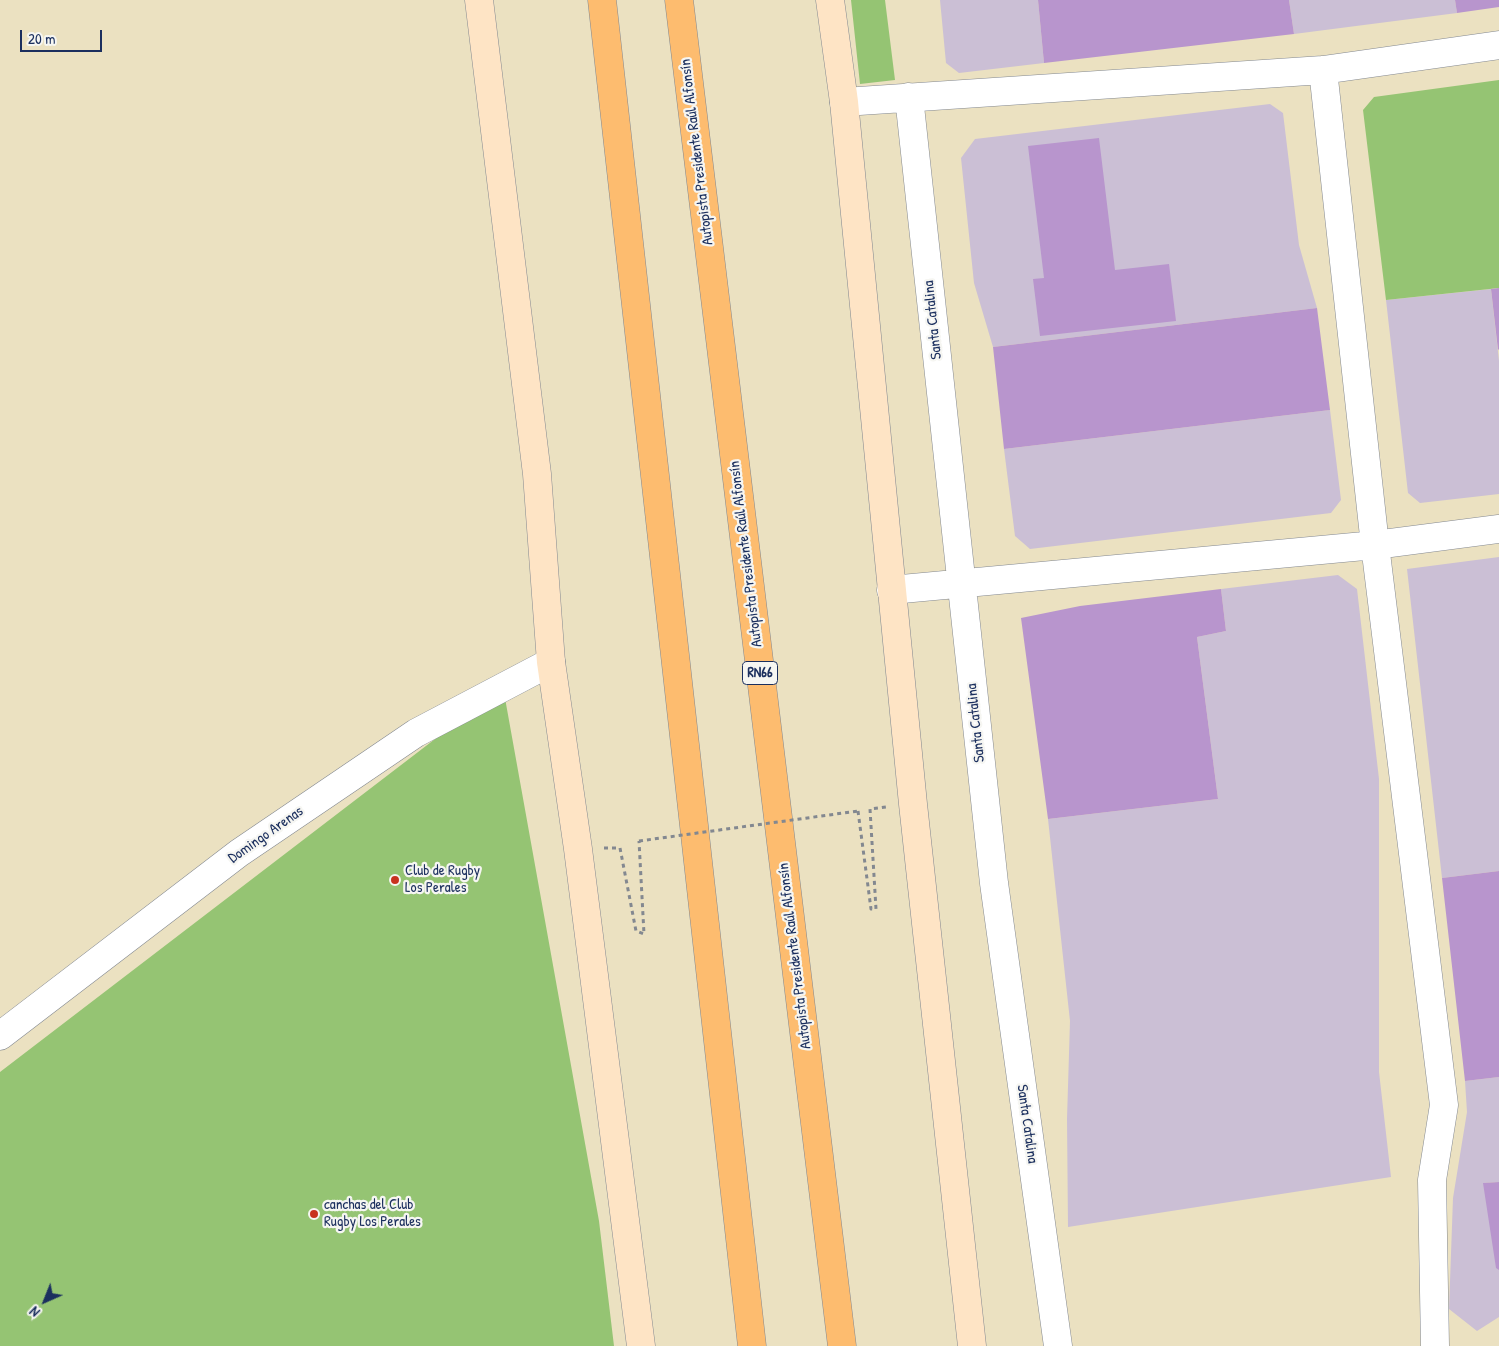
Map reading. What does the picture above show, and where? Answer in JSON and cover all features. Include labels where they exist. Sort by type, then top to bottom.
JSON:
[{"type":"highway","points":[[602,0],[752,1346]]},
{"type":"highway","name":"Autopista Presidente Raúl Alfonsín","points":[[678,0],[842,1346]]},
{"type":"highway","points":[[689,0],[691,106]]},
{"type":"street","points":[[479,0],[537,474],[551,662],[578,849],[640,1346]]},
{"type":"street","points":[[830,0],[844,102],[913,804],[972,1346]]},
{"type":"street","points":[[844,102],[1323,70],[1499,45]]},
{"type":"street","points":[[1323,70],[1375,545],[1444,1105],[1432,1180],[1435,1346]]},
{"type":"street","name":"Santa Catalina","points":[[909,98],[994,882],[1058,1346]]},
{"type":"street","points":[[891,590],[1375,545],[1499,529]]},
{"type":"street","name":"Domingo Arenas","points":[[0,1036],[240,853],[416,733],[551,662]]},
{"type":"path","points":[[578,849],[620,848],[636,932],[644,934],[639,841],[858,811],[871,909],[876,909],[870,809],[913,804]]},
{"type":"shaded area","points":[[940,0],[1038,0],[1044,63],[959,73],[946,63]]},
{"type":"shaded area","points":[[1289,0],[1455,0],[1457,13],[1294,34]]},
{"type":"shaded area","points":[[1270,104],[1283,113],[1299,245],[1317,308],[993,347],[974,283],[961,158],[975,139]]},
{"type":"shaded area","points":[[1491,289],[1499,361],[1499,494],[1420,503],[1408,493],[1386,300]]},
{"type":"shaded area","points":[[1330,410],[1341,500],[1331,513],[1030,549],[1015,536],[1004,449]]},
{"type":"shaded area","points":[[1499,557],[1499,871],[1442,878],[1407,569]]},
{"type":"shaded area","points":[[1338,575],[1357,589],[1379,779],[1379,1072],[1391,1177],[1068,1227],[1067,1119],[1070,1021],[1048,819],[1218,799],[1197,637],[1226,631],[1221,589]]},
{"type":"shaded area","points":[[1499,1077],[1499,1182],[1484,1183],[1499,1270],[1499,1317],[1477,1331],[1449,1309],[1453,1198],[1467,1112],[1465,1081]]},
{"type":"green space","points":[[851,0],[885,0],[895,80],[860,84]]},
{"type":"green space","points":[[1499,80],[1499,288],[1386,300],[1363,110],[1374,97]]},
{"type":"green space","name":"Club de Rugby Los Perales","points":[[503,687],[599,1221],[614,1346],[0,1346],[0,1072]]},
{"type":"building","points":[[1038,0],[1289,0],[1294,34],[1044,63]]},
{"type":"building","points":[[1455,0],[1499,0],[1499,7],[1457,13]]},
{"type":"building","points":[[1099,138],[1115,270],[1169,264],[1176,321],[1040,336],[1033,279],[1044,278],[1028,146]]},
{"type":"building","points":[[1499,288],[1499,349],[1498,350],[1491,289]]},
{"type":"building","points":[[1317,308],[1330,410],[1004,449],[993,347]]},
{"type":"building","points":[[1221,589],[1226,631],[1197,637],[1218,799],[1048,819],[1021,618],[1080,606]]},
{"type":"building","points":[[1499,871],[1499,1077],[1465,1081],[1442,878]]},
{"type":"building","points":[[1499,1182],[1499,1270],[1496,1268],[1483,1183]]},
{"type":"place","name":"Club de Rugby Los Perales","points":[[395,880]]},
{"type":"place","name":"canchas del Club Rugby Los Perales","points":[[314,1214]]}]
